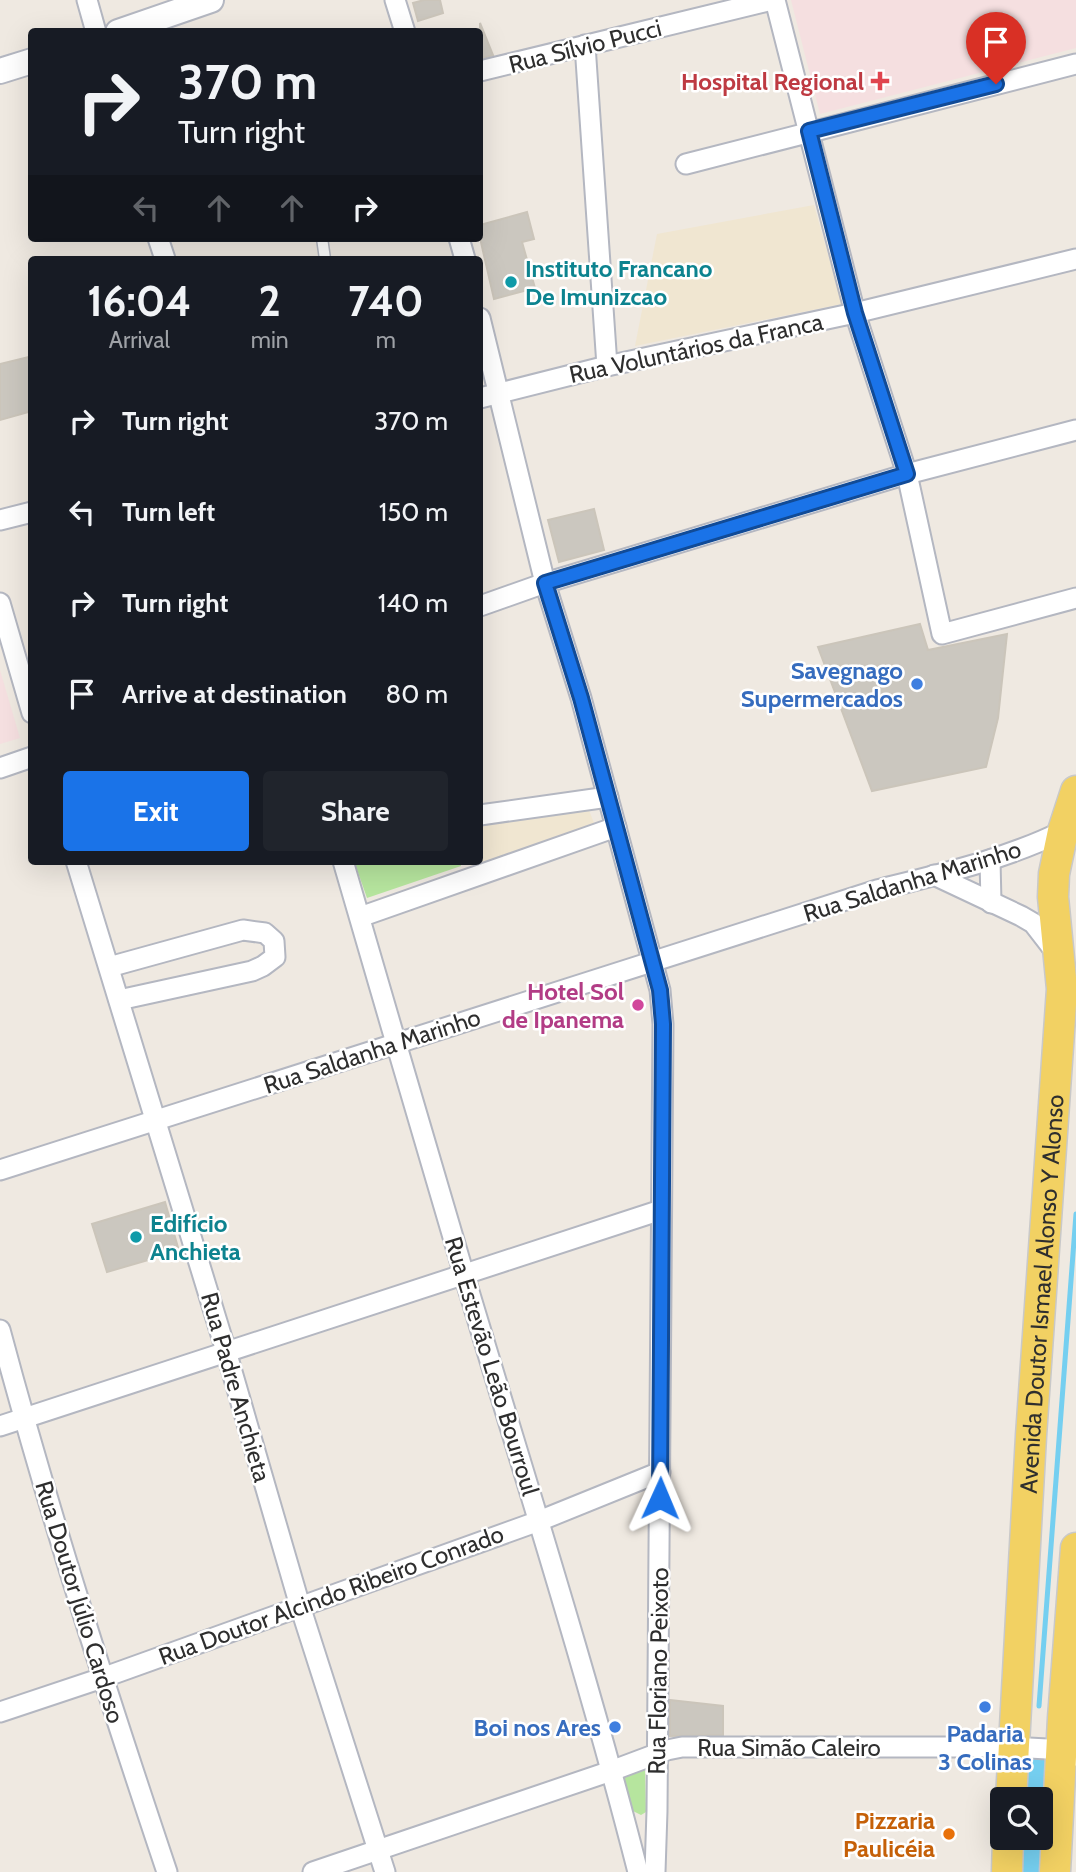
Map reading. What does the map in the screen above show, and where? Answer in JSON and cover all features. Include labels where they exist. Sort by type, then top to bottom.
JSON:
[{"type":"main road","name":"Avenida Doutor Ismael Alonso Y Alonso","points":[[1011,1787],[1031,1436],[1062,989],[1054,874],[1063,831],[1076,795]]},
{"type":"main road","points":[[1055,1872],[1069,1755],[1063,1718],[1076,1548]]},
{"type":"main road","points":[[1016,1717],[1063,1718]]},
{"type":"main road","points":[[1007,1872],[1008,1850]]},
{"type":"street","points":[[87,0],[95,28]]},
{"type":"street","points":[[130,28],[211,0]]},
{"type":"street","points":[[395,0],[404,28]]},
{"type":"street","points":[[773,0],[855,313],[907,474],[942,634],[1076,598]]},
{"type":"street","name":"Rua Sílvio Pucci","points":[[483,70],[773,0]]},
{"type":"street","points":[[585,46],[607,366]]},
{"type":"street","points":[[0,71],[28,62]]},
{"type":"street","points":[[687,164],[1076,64]]},
{"type":"street","name":"Rua Voluntários da Franca","points":[[489,396],[607,366],[855,313],[1076,259]]},
{"type":"street","name":"Rua Floriano Peixoto","points":[[483,344],[489,396],[581,698],[660,990],[663,1024],[655,1872]]},
{"type":"street","points":[[483,605],[545,583],[907,474],[1076,430]]},
{"type":"street","points":[[0,520],[28,513]]},
{"type":"street","points":[[0,603],[28,699]]},
{"type":"street","points":[[0,768],[28,758]]},
{"type":"street","points":[[483,815],[608,797]]},
{"type":"street","points":[[360,917],[616,827]]},
{"type":"street","name":"Rua Saldanha Marinho","points":[[0,1170],[877,890],[990,860],[1063,831]]},
{"type":"street","points":[[990,860],[991,903]]},
{"type":"street","name":"Rua Padre Anchieta","points":[[77,865],[226,1351],[300,1606],[385,1872]]},
{"type":"street","name":"Rua Estevão Leão Bourroul","points":[[345,865],[611,1771],[638,1872]]},
{"type":"street","points":[[934,875],[1033,923],[1058,954]]},
{"type":"street","points":[[109,967],[243,930],[265,933],[274,941],[275,957],[263,967],[119,1000]]},
{"type":"street","points":[[0,1426],[661,1210]]},
{"type":"street","name":"Rua Doutor Júlio Cardoso","points":[[0,1330],[102,1678],[167,1872]]},
{"type":"street","name":"Rua Doutor Alcindo Ribeiro Conrado","points":[[0,1712],[538,1521],[660,1472]]},
{"type":"street","name":"Rua Simão Caleiro","points":[[313,1872],[682,1747],[1013,1747],[1069,1755]]},
{"type":"street","points":[[625,1820],[639,1825],[653,1818],[657,1811]]},
{"type":"shaded area","name":"Hospital Regional","points":[[791,0],[1076,0],[1076,48],[820,114]]},
{"type":"shaded area","points":[[814,205],[842,304],[635,346],[657,234]]},
{"type":"shaded area","points":[[0,670],[20,738],[0,744]]},
{"type":"shaded area","points":[[587,805],[594,823],[483,864],[483,824]]},
{"type":"green space","points":[[355,865],[461,866],[367,898]]},
{"type":"green space","points":[[645,1768],[646,1812],[641,1815],[633,1811],[621,1776]]},
{"type":"building","points":[[440,0],[443,13],[418,21],[413,3]]},
{"type":"building","points":[[483,30],[493,55],[483,58]]},
{"type":"building","points":[[527,212],[534,239],[522,242],[535,288],[494,299],[481,242],[483,224]]},
{"type":"building","points":[[28,357],[28,412],[0,420],[0,364]]},
{"type":"building","points":[[594,509],[604,550],[559,562],[548,520]]},
{"type":"building","name":"Savegnago Supermercados","points":[[920,624],[928,650],[1007,634],[998,718],[986,767],[872,791],[818,647]]},
{"type":"building","name":"Edifício Anchieta","points":[[165,1202],[179,1251],[107,1272],[92,1224]]},
{"type":"building","points":[[670,1700],[723,1706],[723,1735],[670,1736]]},
{"type":"waterway","points":[[1039,1706],[1076,1214]]},
{"type":"waterway","points":[[1034,1787],[1036,1767]]},
{"type":"waterway","points":[[1028,1872],[1030,1850]]},
{"type":"place","name":"Hospital Regional","points":[[880,81]]},
{"type":"place","name":"Instituto Francano De Imunizcao","points":[[511,282]]},
{"type":"place","name":"Savegnago Supermercados","points":[[917,684]]},
{"type":"place","name":"Hotel Sol de Ipanema","points":[[638,1005]]},
{"type":"place","name":"Edifício Anchieta","points":[[136,1237]]},
{"type":"place","name":"Padaria 3 Colinas","points":[[985,1707]]},
{"type":"place","name":"Boi nos Ares","points":[[615,1727]]},
{"type":"place","name":"Pizzaria Paulicéia","points":[[949,1834]]},
{"type":"route","points":[[660,1498],[663,1024],[660,990],[581,698],[545,583],[907,474],[855,313],[809,131],[996,84]]}]
